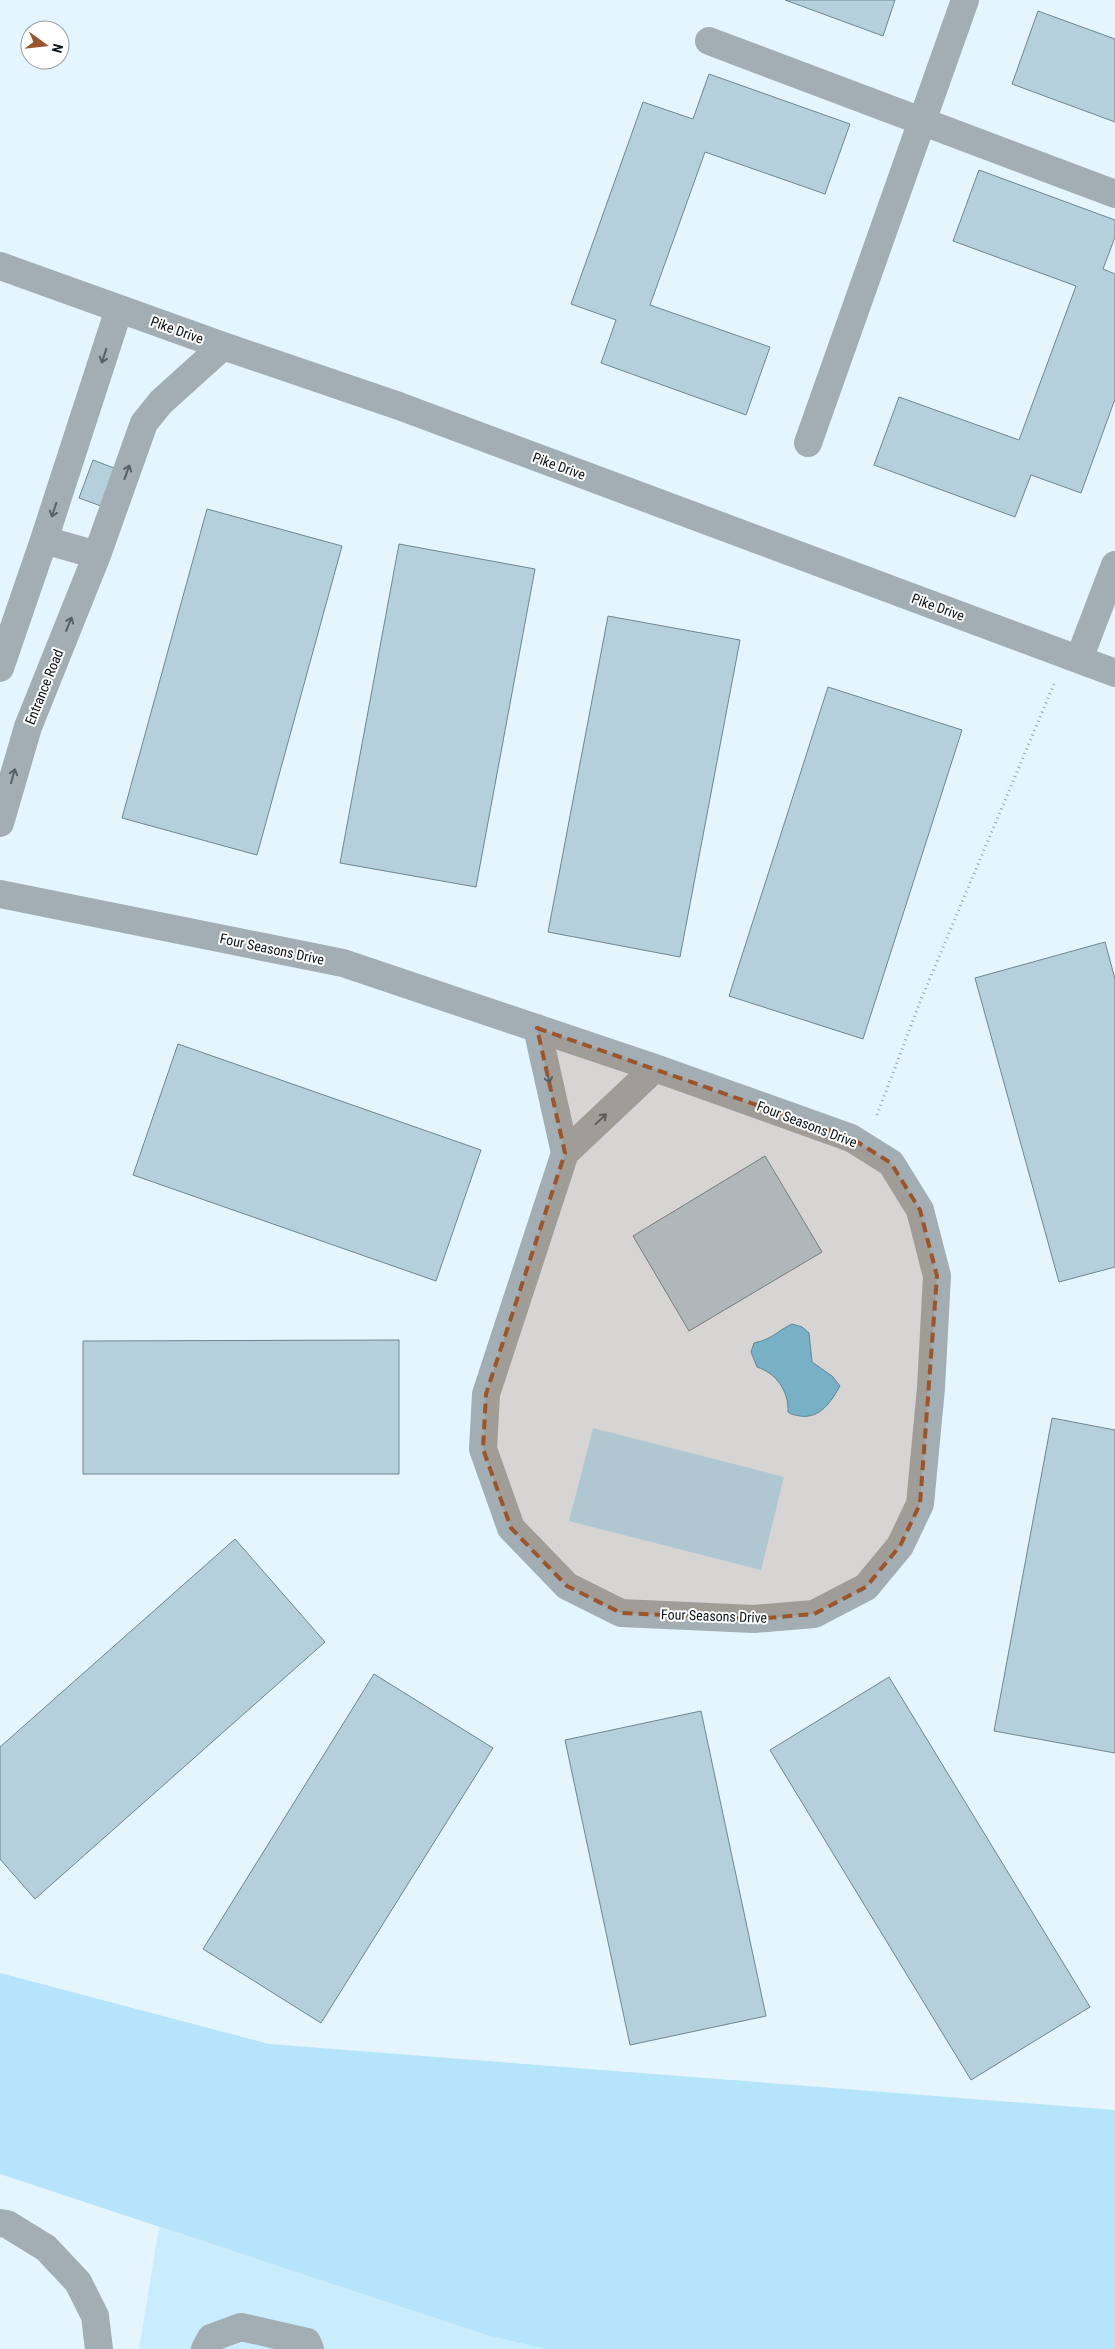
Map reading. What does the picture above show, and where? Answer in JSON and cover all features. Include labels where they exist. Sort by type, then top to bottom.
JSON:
[{"type":"street","points":[[808,443],[965,0]]},
{"type":"street","points":[[709,41],[1115,194]]},
{"type":"street","name":"Pike Drive","points":[[0,266],[119,310],[399,406],[1115,672]]},
{"type":"street","points":[[0,668],[119,310]]},
{"type":"street","name":"Entrance Road","points":[[0,823],[28,727],[97,555],[144,423],[161,402],[223,346]]},
{"type":"street","points":[[44,540],[97,555]]},
{"type":"street","points":[[1080,659],[1115,565]]},
{"type":"street","name":"Four Seasons Drive","points":[[0,894],[343,964],[655,1068],[851,1138],[891,1163],[920,1210],[937,1276],[931,1388],[920,1504],[900,1546],[866,1587],[814,1614],[754,1619],[621,1613],[567,1586],[511,1528],[483,1449],[486,1394],[565,1153],[655,1068]]},
{"type":"street","points":[[537,1028],[565,1153]]},
{"type":"street","points":[[0,2223],[7,2224],[46,2248],[78,2282],[95,2316],[100,2349]]},
{"type":"street","points":[[206,2349],[211,2338],[241,2327],[307,2342],[310,2349]]},
{"type":"path","points":[[862,1145],[877,1115],[920,1002],[1051,687],[1080,659]]},
{"type":"highlighted area","points":[[537,1028],[851,1138],[891,1163],[920,1210],[937,1276],[920,1504],[900,1546],[866,1587],[814,1614],[754,1619],[621,1613],[567,1586],[511,1528],[483,1449],[486,1394],[565,1153]]},
{"type":"shaded area","points":[[792,1324],[802,1327],[809,1333],[812,1362],[832,1376],[840,1386],[824,1408],[813,1415],[800,1416],[788,1412],[784,1390],[775,1378],[757,1367],[751,1352],[754,1343],[770,1337]]},
{"type":"shaded area","points":[[593,1428],[784,1477],[761,1570],[569,1521]]},
{"type":"shaded area","points":[[0,1973],[269,2044],[1115,2110],[1115,2349],[546,2349],[486,2335],[0,2174]]},
{"type":"shaded area","points":[[159,2227],[486,2335],[546,2349],[139,2349]]},
{"type":"building","points":[[785,0],[895,0],[883,36]]},
{"type":"building","points":[[1038,11],[1115,39],[1115,122],[1012,84]]},
{"type":"building","points":[[709,74],[850,124],[825,194],[705,152],[650,305],[770,347],[746,415],[601,363],[616,320],[571,304],[643,102],[693,119]]},
{"type":"building","points":[[979,170],[1115,220],[1115,237],[1103,269],[1115,274],[1115,399],[1081,493],[1031,475],[1015,517],[874,465],[899,397],[1019,440],[1076,286],[953,241]]},
{"type":"building","points":[[93,460],[114,468],[101,506],[79,498]]},
{"type":"building","points":[[207,509],[342,546],[257,855],[122,818]]},
{"type":"building","points":[[399,544],[535,569],[476,887],[340,863]]},
{"type":"building","points":[[608,616],[740,640],[680,957],[548,932]]},
{"type":"building","points":[[828,687],[962,730],[863,1039],[729,996]]},
{"type":"building","points":[[1105,942],[1115,979],[1115,1267],[1059,1282],[975,978]]},
{"type":"building","points":[[178,1044],[481,1150],[436,1281],[133,1175]]},
{"type":"building","points":[[765,1156],[822,1252],[689,1331],[633,1236]]},
{"type":"building","points":[[399,1340],[399,1474],[83,1474],[83,1341]]},
{"type":"building","points":[[1052,1418],[1115,1430],[1115,1753],[994,1731]]},
{"type":"building","points":[[235,1539],[325,1642],[35,1899],[0,1859],[0,1747]]},
{"type":"building","points":[[374,1674],[493,1748],[321,2023],[203,1949]]},
{"type":"building","points":[[889,1677],[1090,2007],[971,2080],[770,1750]]},
{"type":"building","points":[[701,1711],[766,2016],[630,2045],[565,1740]]}]
